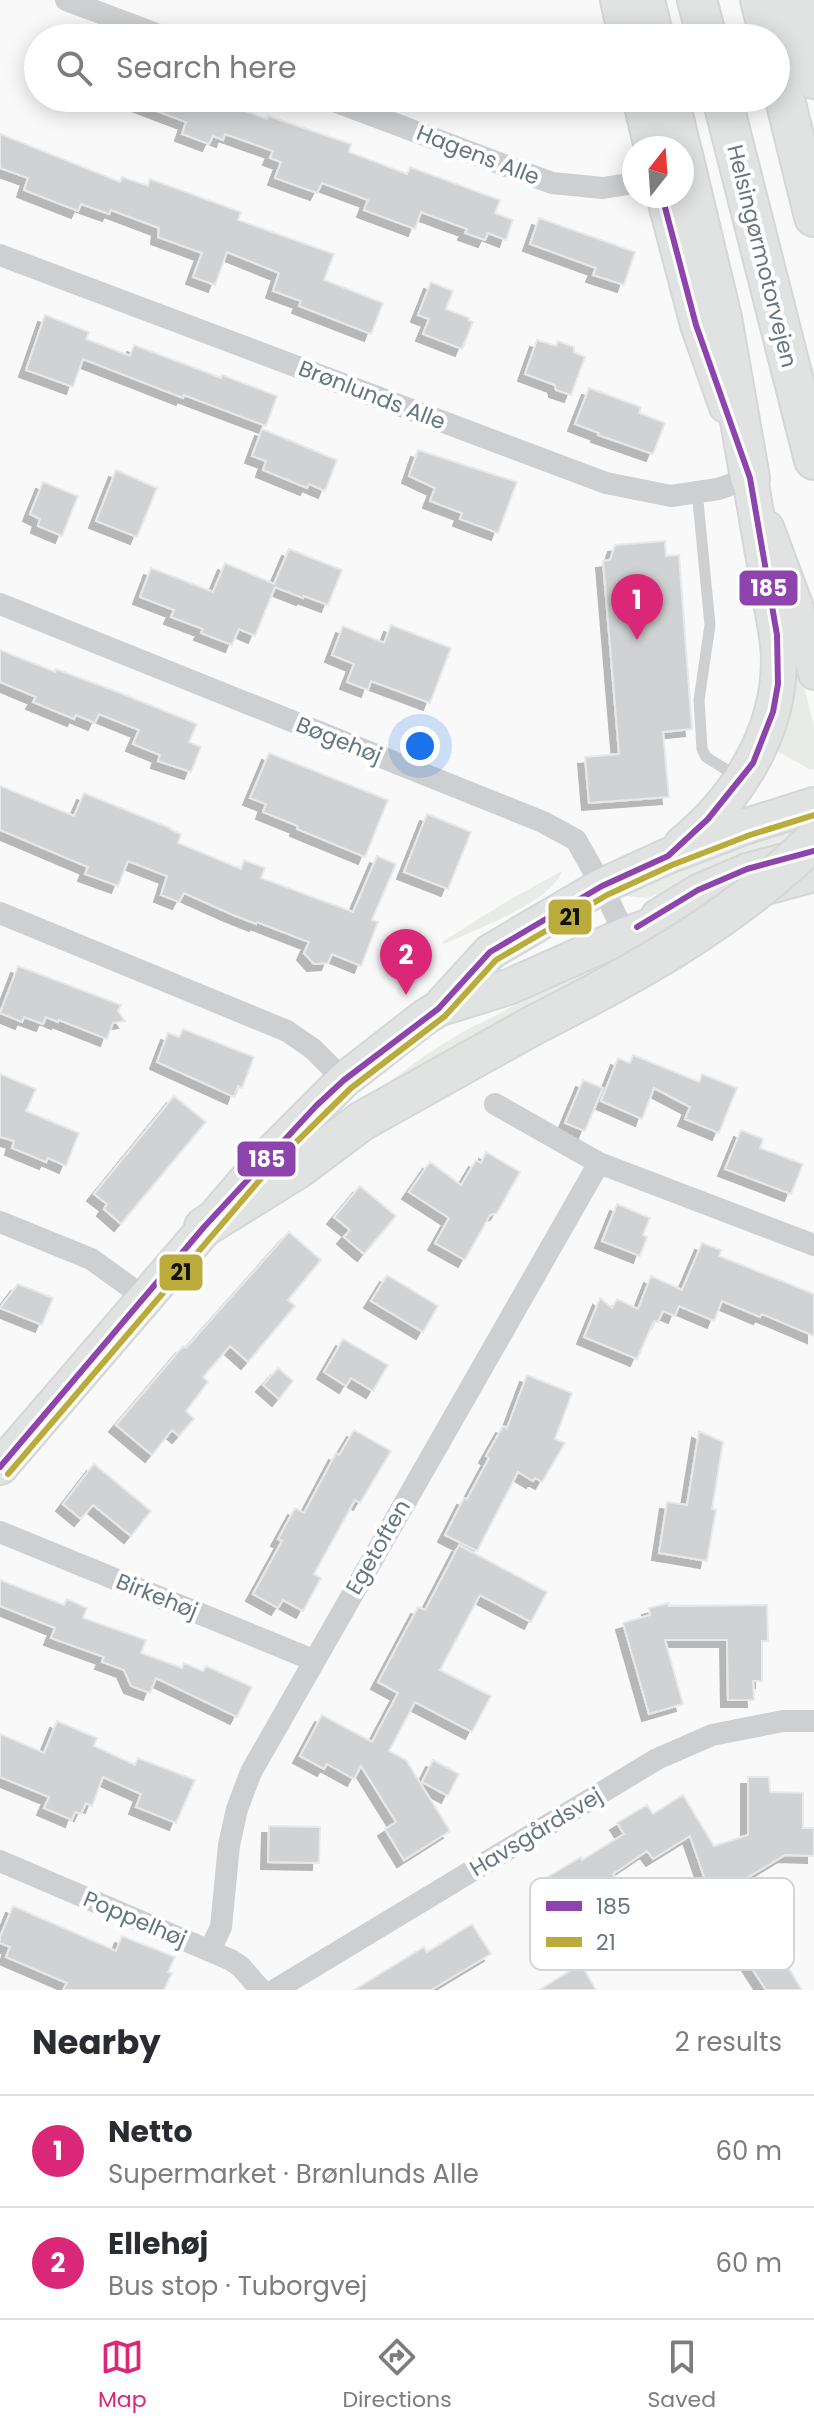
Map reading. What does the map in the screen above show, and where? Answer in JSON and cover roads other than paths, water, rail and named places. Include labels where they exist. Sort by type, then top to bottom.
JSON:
[{"type":"highway","points":[[645,0],[651,24]]},
{"type":"highway","points":[[697,0],[703,24]]},
{"type":"highway","points":[[760,0],[766,24]]},
{"type":"highway","points":[[794,0],[814,79]]},
{"type":"highway","points":[[672,112],[678,136]]},
{"type":"highway","name":"Helsingørmotorvejen","points":[[726,112],[814,460]]},
{"type":"highway","points":[[788,112],[814,217]]},
{"type":"highway","points":[[694,200],[722,318],[750,478]]},
{"type":"highway","points":[[204,1227],[299,1168],[362,1121],[532,1026],[596,994],[696,935],[756,891],[814,840]]},
{"type":"main road","points":[[668,856],[708,819],[728,771],[763,741],[773,712],[778,684],[777,635],[750,478]]},
{"type":"main road","points":[[0,1467],[273,1150],[344,1080],[438,1009],[490,952],[602,886],[668,856],[814,805]]},
{"type":"main road","points":[[438,1009],[511,986],[625,935],[751,891],[814,874]]},
{"type":"street","points":[[66,0],[130,24]]},
{"type":"street","points":[[616,0],[621,24]]},
{"type":"street","name":"Hagens Alle","points":[[363,112],[552,183],[603,188],[622,185]]},
{"type":"street","points":[[641,112],[647,136]]},
{"type":"street","points":[[665,208],[696,325],[797,605],[814,674]]},
{"type":"street","name":"Brønlunds Alle","points":[[0,255],[606,483],[671,496],[718,489],[750,478]]},
{"type":"street","name":"Bøgehøj","points":[[0,604],[543,822],[576,840],[625,935]]},
{"type":"street","points":[[625,935],[698,890],[747,869],[814,851]]},
{"type":"street","points":[[0,913],[287,1031],[313,1049],[344,1080]]},
{"type":"street","points":[[495,1104],[599,1163],[814,1245]]},
{"type":"street","name":"Egetoften","points":[[210,1950],[221,1927],[229,1845],[237,1809],[251,1772],[599,1163]]},
{"type":"street","points":[[0,1222],[91,1259],[144,1297]]},
{"type":"street","name":"Birkehøj","points":[[0,1532],[313,1660]]},
{"type":"street","name":"Havsgårdsvej","points":[[275,1990],[657,1759],[712,1735],[783,1721],[814,1721]]},
{"type":"street","name":"Poppelhøj","points":[[0,1861],[231,1960],[261,1990]]},
{"type":"lane","points":[[697,491],[710,625],[699,700],[702,749],[706,757],[728,771]]},
{"type":"place","name":"Netto","points":[[637,640]]},
{"type":"place","name":"Ellehøj","points":[[406,995]]}]
